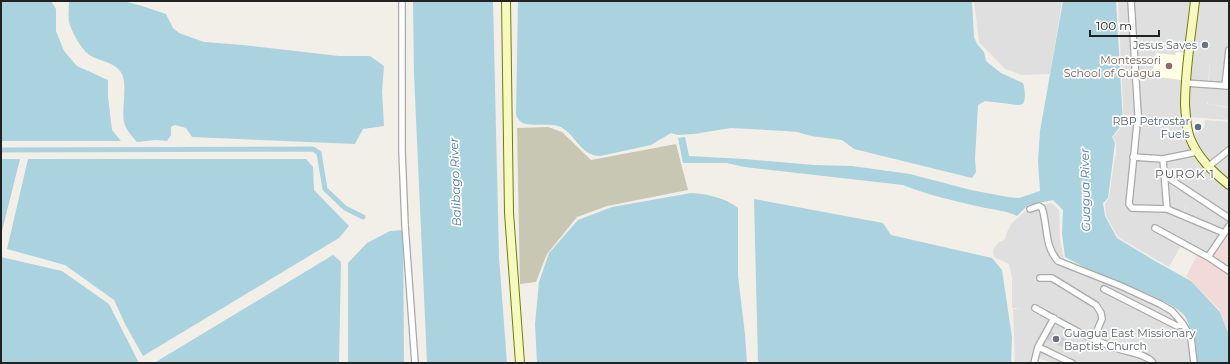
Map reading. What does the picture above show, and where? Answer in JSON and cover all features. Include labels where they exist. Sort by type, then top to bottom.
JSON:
[{"type":"street","points":[[402,1],[402,151],[405,225],[415,363]]},
{"type":"street","points":[[506,1],[509,213],[520,363]]},
{"type":"street","points":[[1131,1],[1138,114],[1133,157],[1130,207],[1167,208],[1224,233]]},
{"type":"street","points":[[1195,1],[1185,83],[1186,117],[1189,137],[1197,152],[1208,167],[1229,185]]},
{"type":"street","points":[[1185,83],[1227,86],[1229,50]]},
{"type":"street","points":[[1208,167],[1229,150]]},
{"type":"street","points":[[1133,157],[1163,159],[1197,152]]},
{"type":"street","points":[[1163,159],[1167,208]]},
{"type":"street","points":[[1164,175],[1229,218]]},
{"type":"street","points":[[1030,209],[1039,206],[1042,208],[1051,253],[1058,261],[1121,286],[1160,304],[1175,314],[1191,338],[1194,363]]},
{"type":"street","points":[[1208,257],[1229,226]]},
{"type":"street","points":[[1155,228],[1208,257],[1229,271]]},
{"type":"street","points":[[1040,278],[1052,278],[1096,305],[1102,320],[1094,338]]},
{"type":"street","points":[[1104,289],[1177,326],[1183,324]]},
{"type":"street","points":[[1035,308],[1116,348],[1149,358],[1153,363]]},
{"type":"street","points":[[1034,363],[1038,347],[1054,318]]},
{"type":"street","points":[[1038,347],[1052,352],[1072,363]]},
{"type":"shaded area","points":[[974,1],[1062,1],[1050,74],[1022,75],[1005,69],[979,42]]},
{"type":"shaded area","points":[[1118,1],[1229,1],[1229,107],[1208,104],[1208,101],[1207,104],[1229,108],[1229,120],[1189,117],[1187,84],[1209,85],[1210,58],[1208,83],[1183,81],[1184,119],[1188,138],[1195,151],[1166,156],[1134,157],[1128,208],[1167,210],[1196,222],[1221,235],[1206,257],[1183,242],[1169,267],[1118,237],[1106,216],[1105,204],[1109,198],[1116,156],[1116,143],[1113,137],[1124,124]]},
{"type":"shaded area","name":"Montessori School of Guagua","points":[[1176,52],[1185,53],[1181,80],[1152,76],[1156,53],[1175,55]]},
{"type":"shaded area","points":[[1205,120],[1229,122],[1229,184],[1206,163],[1192,135],[1204,128]]},
{"type":"shaded area","points":[[548,127],[562,132],[591,160],[676,144],[688,190],[607,206],[577,217],[547,254],[536,282],[520,284],[517,128]]},
{"type":"shaded area","points":[[1196,152],[1211,171],[1207,176],[1212,172],[1229,186],[1229,224],[1223,233],[1183,214],[1188,202],[1182,214],[1168,208],[1165,158]]},
{"type":"shaded area","points":[[1135,157],[1164,159],[1166,207],[1130,206]]},
{"type":"shaded area","points":[[1052,203],[1059,210],[1060,240],[1064,259],[1082,269],[1129,286],[1169,305],[1183,316],[1189,327],[1194,363],[1156,363],[1154,358],[1150,355],[1113,345],[1035,306],[1033,310],[1051,318],[1039,340],[1033,363],[1015,363],[1013,309],[1022,309],[1012,308],[1012,278],[1009,264],[994,257],[993,250],[998,243],[1005,239],[1012,223],[1030,207]]},
{"type":"shaded area","points":[[1229,230],[1229,269],[1209,257]]},
{"type":"shaded area","points":[[1198,254],[1229,272],[1229,334],[1219,309],[1186,276]]},
{"type":"shaded area","points":[[1053,321],[1098,344],[1150,360],[1152,363],[1055,363],[1037,358],[1040,346]]},
{"type":"shaded area","name":"Guagua East Missionary Baptist Church","points":[[1050,331],[1066,339],[1062,347],[1046,339]]},
{"type":"water","points":[[1,1],[51,1],[56,9],[56,31],[64,51],[77,66],[108,80],[108,97],[112,130],[121,141],[1,141]]},
{"type":"water","points":[[69,1],[123,1],[142,6],[166,14],[173,28],[179,33],[204,42],[339,56],[370,56],[384,66],[382,91],[384,126],[363,129],[355,144],[192,137],[186,128],[175,125],[171,127],[171,135],[167,141],[156,140],[137,142],[127,130],[124,122],[123,75],[114,66],[89,55],[82,47],[75,37],[69,22]]},
{"type":"water","name":"Balibago River","points":[[413,1],[493,1],[499,257],[507,363],[427,363],[414,74]]},
{"type":"water","points":[[518,1],[972,1],[974,37],[977,44],[984,52],[986,61],[1001,73],[1023,83],[1025,99],[1023,104],[1019,105],[985,101],[978,105],[975,159],[976,172],[972,178],[854,149],[842,140],[785,131],[731,128],[694,134],[678,135],[671,133],[651,145],[600,156],[593,155],[582,148],[569,133],[558,126],[533,125],[520,121],[517,117]]},
{"type":"water","name":"Guagua River","points":[[1063,1],[1116,1],[1123,123],[1112,137],[1115,143],[1108,198],[1103,203],[1105,216],[1117,238],[1191,281],[1220,312],[1229,335],[1229,363],[1196,363],[1188,323],[1186,318],[1179,310],[1161,300],[1095,272],[1065,257],[1062,234],[1063,210],[1053,200],[1028,205],[1017,216],[1004,211],[941,198],[903,185],[744,167],[727,163],[683,163],[678,138],[685,137],[689,156],[814,165],[852,166],[910,174],[971,190],[1008,197],[1019,198],[1040,191],[1038,161],[1040,131]]},
{"type":"water","points":[[1,159],[20,159],[1,235]]},
{"type":"water","points":[[28,159],[306,159],[313,167],[314,190],[349,226],[339,238],[143,356],[125,324],[114,300],[65,265],[7,249]]},
{"type":"water","points":[[691,193],[716,197],[738,208],[738,276],[747,363],[537,363],[535,324],[539,282],[549,253],[578,220],[612,207]]},
{"type":"water","points":[[754,199],[883,223],[891,235],[992,258],[1002,270],[1012,337],[1011,363],[758,363]]},
{"type":"water","points":[[403,230],[404,363],[348,363],[348,263],[367,243],[390,231]]},
{"type":"water","points":[[333,255],[341,262],[339,363],[154,363]]},
{"type":"water","points":[[1,257],[62,271],[109,304],[139,363],[1,363]]},
{"type":"waterway","points":[[1,150],[313,149],[319,153],[325,189],[345,208],[363,217]]},
{"type":"place","name":"Jesus Saves","points":[[1205,45]]},
{"type":"place","name":"Montessori School of Guagua","points":[[1169,66]]},
{"type":"place","name":"RBP Petrostar Fuels","points":[[1198,127]]},
{"type":"place","name":"Guagua East Missionary Baptist Church","points":[[1056,339]]},
{"type":"district","name":"PUROK 1","points":[[1185,173]]}]
